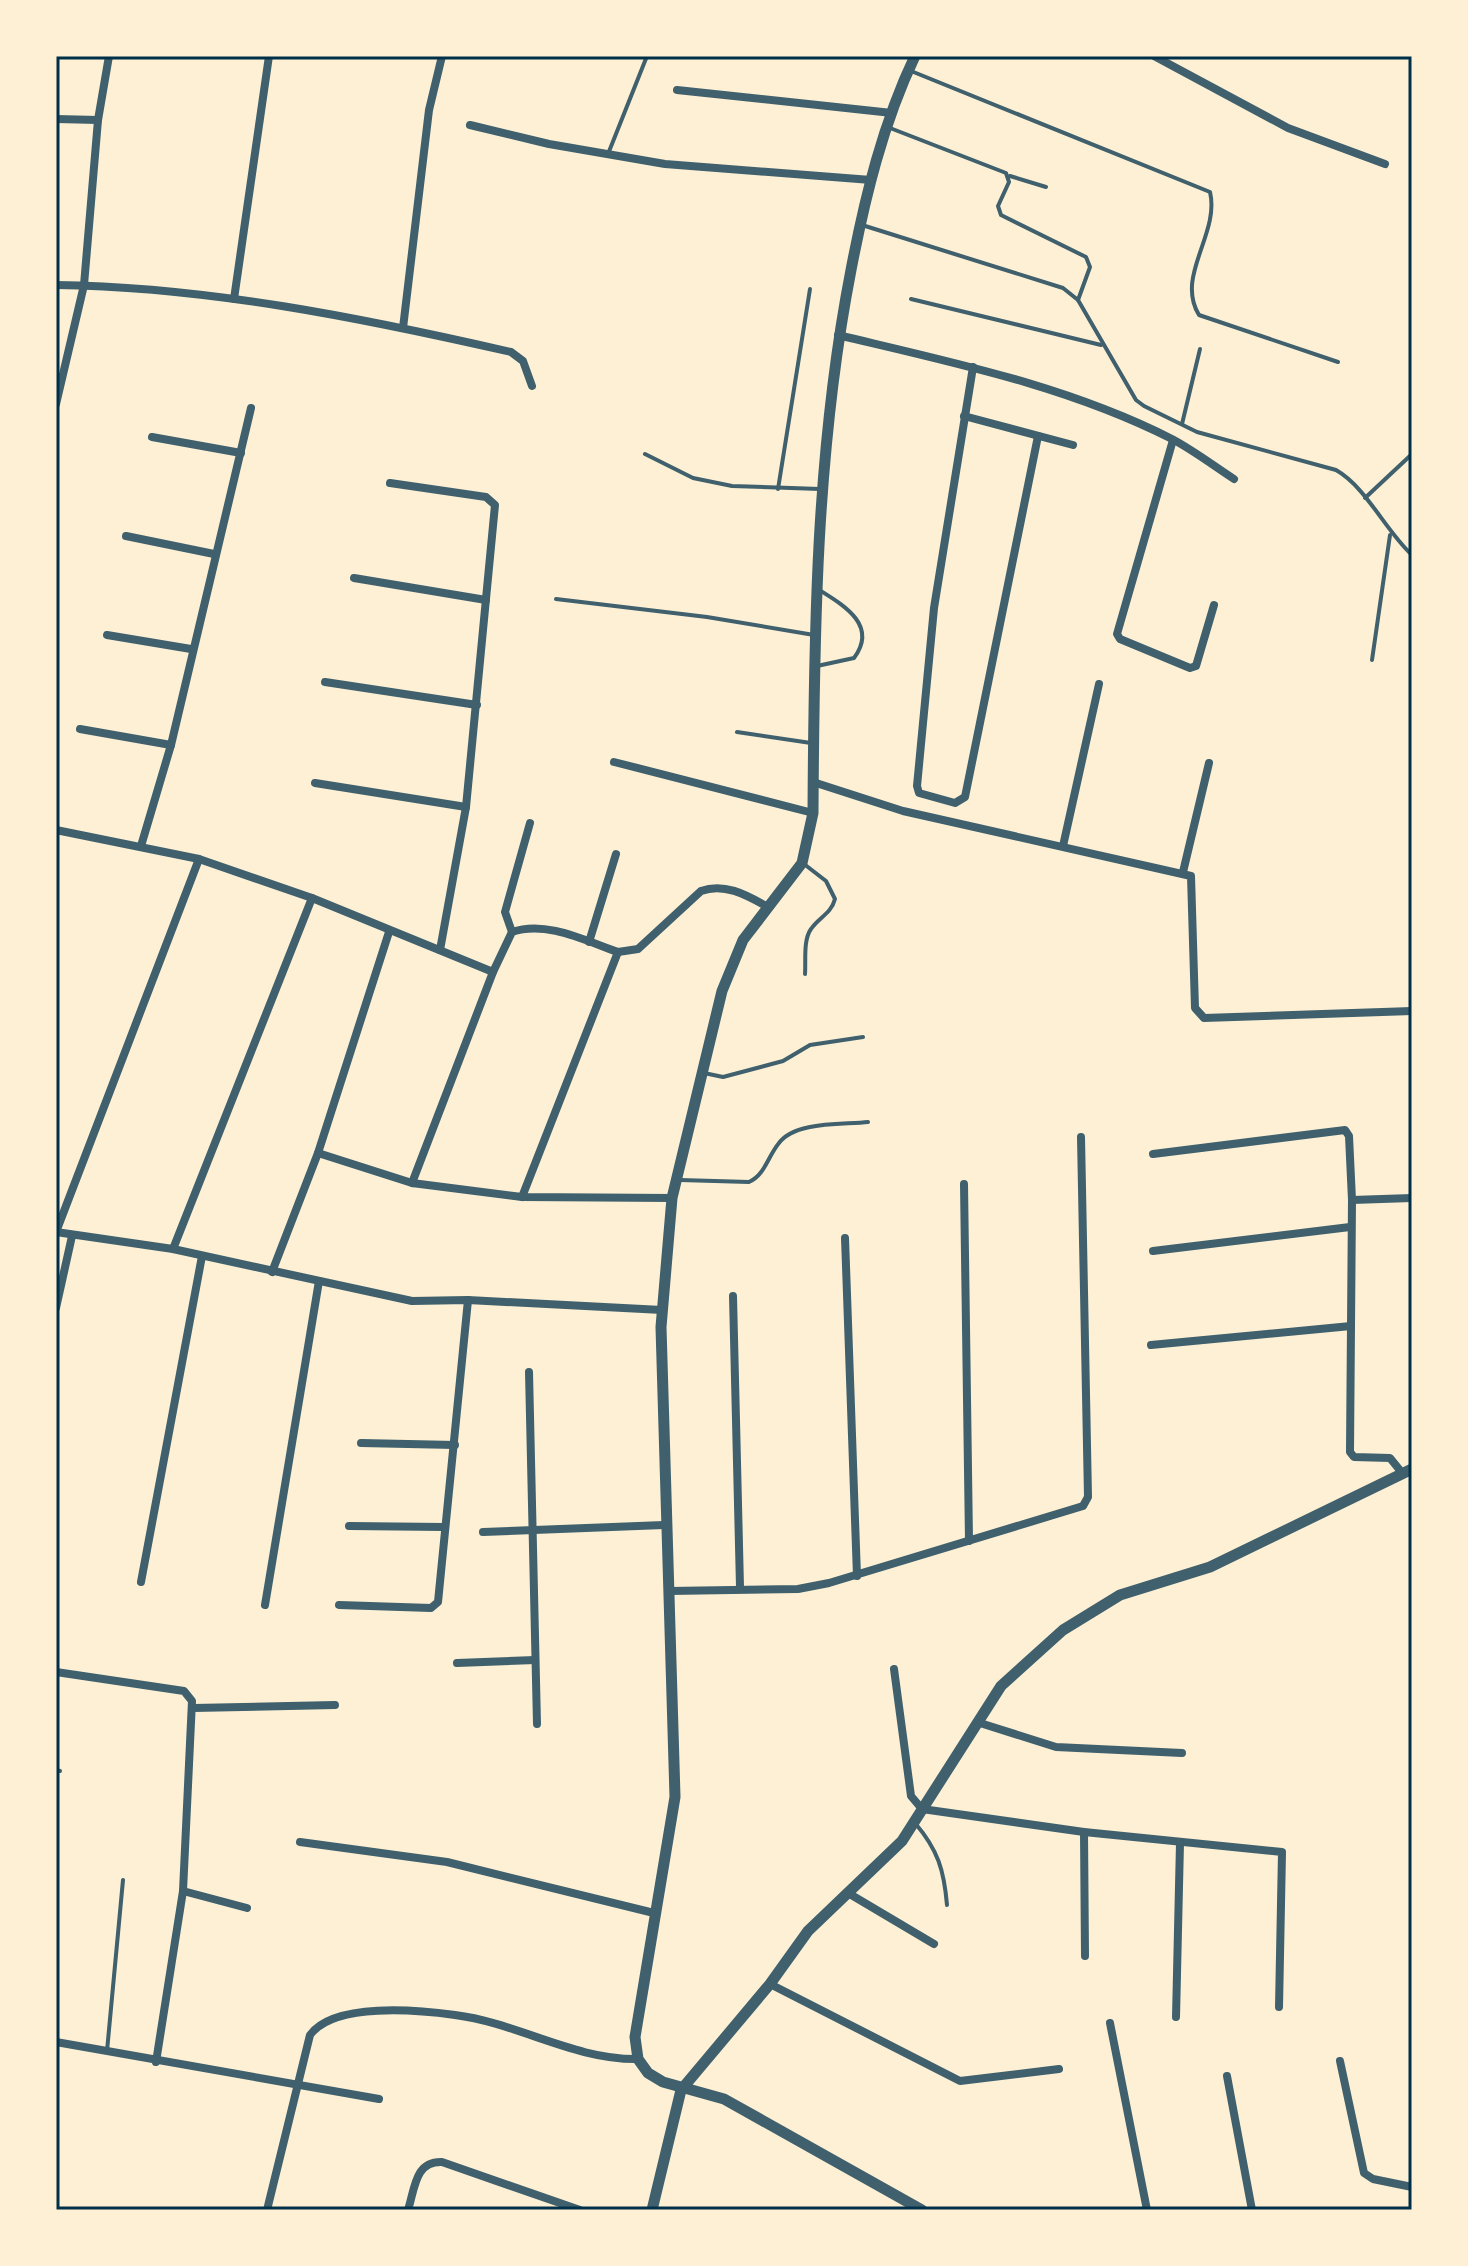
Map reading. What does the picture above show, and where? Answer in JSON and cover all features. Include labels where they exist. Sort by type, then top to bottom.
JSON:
[{"type":"street","points":[[56,404],[84,285],[98,120],[109,56]]},
{"type":"street","points":[[234,299],[269,56]]},
{"type":"street","points":[[403,328],[429,110],[442,56]]},
{"type":"street","points":[[915,56],[892,113],[871,180],[838,335],[820,489],[814,635],[813,813],[802,863],[743,940],[722,991],[672,1198],[662,1310],[664,1525],[675,1797],[635,2037],[638,2059],[648,2073],[681,2090],[724,2099],[919,2209]]},
{"type":"street","points":[[1154,56],[1288,128],[1385,164]]},
{"type":"street","points":[[677,90],[892,113]]},
{"type":"street","points":[[56,119],[98,120]]},
{"type":"street","points":[[470,125],[607,156],[679,166],[871,180]]},
{"type":"street","points":[[56,285],[234,299],[403,328],[511,352],[523,361],[532,386]]},
{"type":"street","points":[[838,335],[973,367],[1085,402],[1173,440],[1234,479]]},
{"type":"street","points":[[973,367],[934,608],[917,786],[919,793],[926,796],[955,803],[965,797],[1038,436]]},
{"type":"street","points":[[141,846],[171,745],[191,649],[251,408]]},
{"type":"street","points":[[964,416],[1073,445]]},
{"type":"street","points":[[152,437],[241,453]]},
{"type":"street","points":[[1173,440],[1117,634],[1120,639],[1190,668],[1196,666],[1214,605]]},
{"type":"street","points":[[390,483],[492,500],[495,505],[466,807],[440,950]]},
{"type":"street","points":[[126,536],[214,554]]},
{"type":"street","points":[[354,578],[486,600]]},
{"type":"street","points":[[107,635],[191,649]]},
{"type":"street","points":[[325,682],[477,705]]},
{"type":"street","points":[[1063,846],[1099,684]]},
{"type":"street","points":[[80,729],[171,745]]},
{"type":"street","points":[[614,762],[813,813]]},
{"type":"street","points":[[1209,763],[1187,874],[1198,1015],[1204,1018],[1412,1011]]},
{"type":"street","points":[[813,782],[903,811],[1187,874]]},
{"type":"street","points":[[315,783],[466,807]]},
{"type":"street","points":[[412,1183],[493,972],[512,932],[505,912],[530,823]]},
{"type":"street","points":[[56,830],[199,859],[312,898],[493,972]]},
{"type":"street","points":[[589,942],[616,854]]},
{"type":"street","points":[[199,859],[56,1232],[173,1249],[412,1301],[468,1300],[662,1310]]},
{"type":"street","points":[[512,932],[527,927],[542,928],[618,952],[638,949],[701,891],[712,887],[749,897],[768,907]]},
{"type":"street","points":[[173,1249],[312,898]]},
{"type":"street","points":[[272,1272],[318,1153],[389,932]]},
{"type":"street","points":[[522,1197],[618,952]]},
{"type":"street","points":[[652,2210],[681,2090],[770,1984],[808,1931],[915,1823],[1001,1686],[1082,1617],[1120,1595],[1210,1567],[1407,1472],[1390,1458],[1354,1457],[1350,1452],[1352,1200],[1349,1136],[1345,1130],[1153,1154]]},
{"type":"street","points":[[669,1591],[740,1587],[798,1589],[857,1576],[1083,1506],[1088,1497],[1081,1137]]},
{"type":"street","points":[[318,1153],[412,1183],[522,1197],[672,1198]]},
{"type":"street","points":[[964,1184],[969,1541]]},
{"type":"street","points":[[1352,1200],[1412,1198]]},
{"type":"street","points":[[1153,1251],[1350,1227]]},
{"type":"street","points":[[56,1308],[72,1236]]},
{"type":"street","points":[[845,1238],[857,1576]]},
{"type":"street","points":[[141,1582],[202,1256]]},
{"type":"street","points":[[265,1605],[319,1281]]},
{"type":"street","points":[[733,1296],[740,1587]]},
{"type":"street","points":[[339,1605],[436,1606],[468,1300]]},
{"type":"street","points":[[1151,1345],[1351,1326]]},
{"type":"street","points":[[529,1372],[530,1530],[537,1724]]},
{"type":"street","points":[[361,1443],[455,1445]]},
{"type":"street","points":[[483,1532],[664,1525]]},
{"type":"street","points":[[349,1526],[443,1527]]},
{"type":"street","points":[[457,1663],[535,1660]]},
{"type":"street","points":[[894,1669],[911,1796],[922,1809],[1084,1832],[1282,1852],[1279,2007]]},
{"type":"street","points":[[56,1672],[184,1691],[193,1708],[183,1891],[156,2062]]},
{"type":"street","points":[[193,1708],[335,1705]]},
{"type":"street","points":[[980,1723],[1056,1747],[1182,1753]]},
{"type":"street","points":[[1084,1832],[1085,1956]]},
{"type":"street","points":[[300,1842],[447,1862],[654,1913]]},
{"type":"street","points":[[1176,2017],[1180,1843]]},
{"type":"street","points":[[183,1891],[247,1908]]},
{"type":"street","points":[[848,1893],[934,1944]]},
{"type":"street","points":[[770,1984],[960,2081],[1059,2069]]},
{"type":"street","points":[[267,2210],[310,2035],[316,2027],[334,2017],[368,2011],[457,2015],[607,2059],[638,2059]]},
{"type":"street","points":[[1110,2023],[1147,2210]]},
{"type":"street","points":[[56,2042],[379,2099]]},
{"type":"street","points":[[1340,2061],[1364,2173],[1373,2179],[1412,2187]]},
{"type":"street","points":[[1227,2076],[1252,2210]]},
{"type":"street","points":[[408,2210],[420,2168],[429,2162],[442,2162],[580,2210]]},
{"type":"lane","points":[[607,156],[647,56]]},
{"type":"lane","points":[[909,70],[1210,192],[1210,219],[1190,290],[1199,315],[1338,362]]},
{"type":"lane","points":[[887,128],[917,136],[1010,176],[1046,187]]},
{"type":"lane","points":[[1010,176],[998,206],[1001,215],[1086,257],[1090,267],[1078,300]]},
{"type":"lane","points":[[860,224],[1063,288],[1078,300],[1101,345],[1136,400],[1158,415],[1197,432],[1336,470],[1365,498],[1390,535],[1412,555]]},
{"type":"lane","points":[[778,489],[810,289]]},
{"type":"lane","points":[[911,299],[1101,345]]},
{"type":"lane","points":[[1182,424],[1200,349]]},
{"type":"lane","points":[[645,454],[693,478],[778,489],[820,489]]},
{"type":"lane","points":[[1365,498],[1412,454]]},
{"type":"lane","points":[[1372,660],[1390,535]]},
{"type":"lane","points":[[815,666],[854,658],[861,649],[861,628],[857,616],[817,588]]},
{"type":"lane","points":[[556,599],[707,617],[814,635]]},
{"type":"lane","points":[[737,732],[814,743]]},
{"type":"lane","points":[[802,863],[826,881],[835,899],[833,908],[810,929],[805,974]]},
{"type":"lane","points":[[702,1073],[723,1077],[783,1061],[810,1045],[863,1037]]},
{"type":"lane","points":[[678,1180],[749,1182],[756,1179],[780,1141],[791,1132],[868,1122]]},
{"type":"lane","points":[[915,1823],[938,1852],[944,1870],[947,1905]]},
{"type":"lane","points":[[107,2051],[123,1880]]}]
